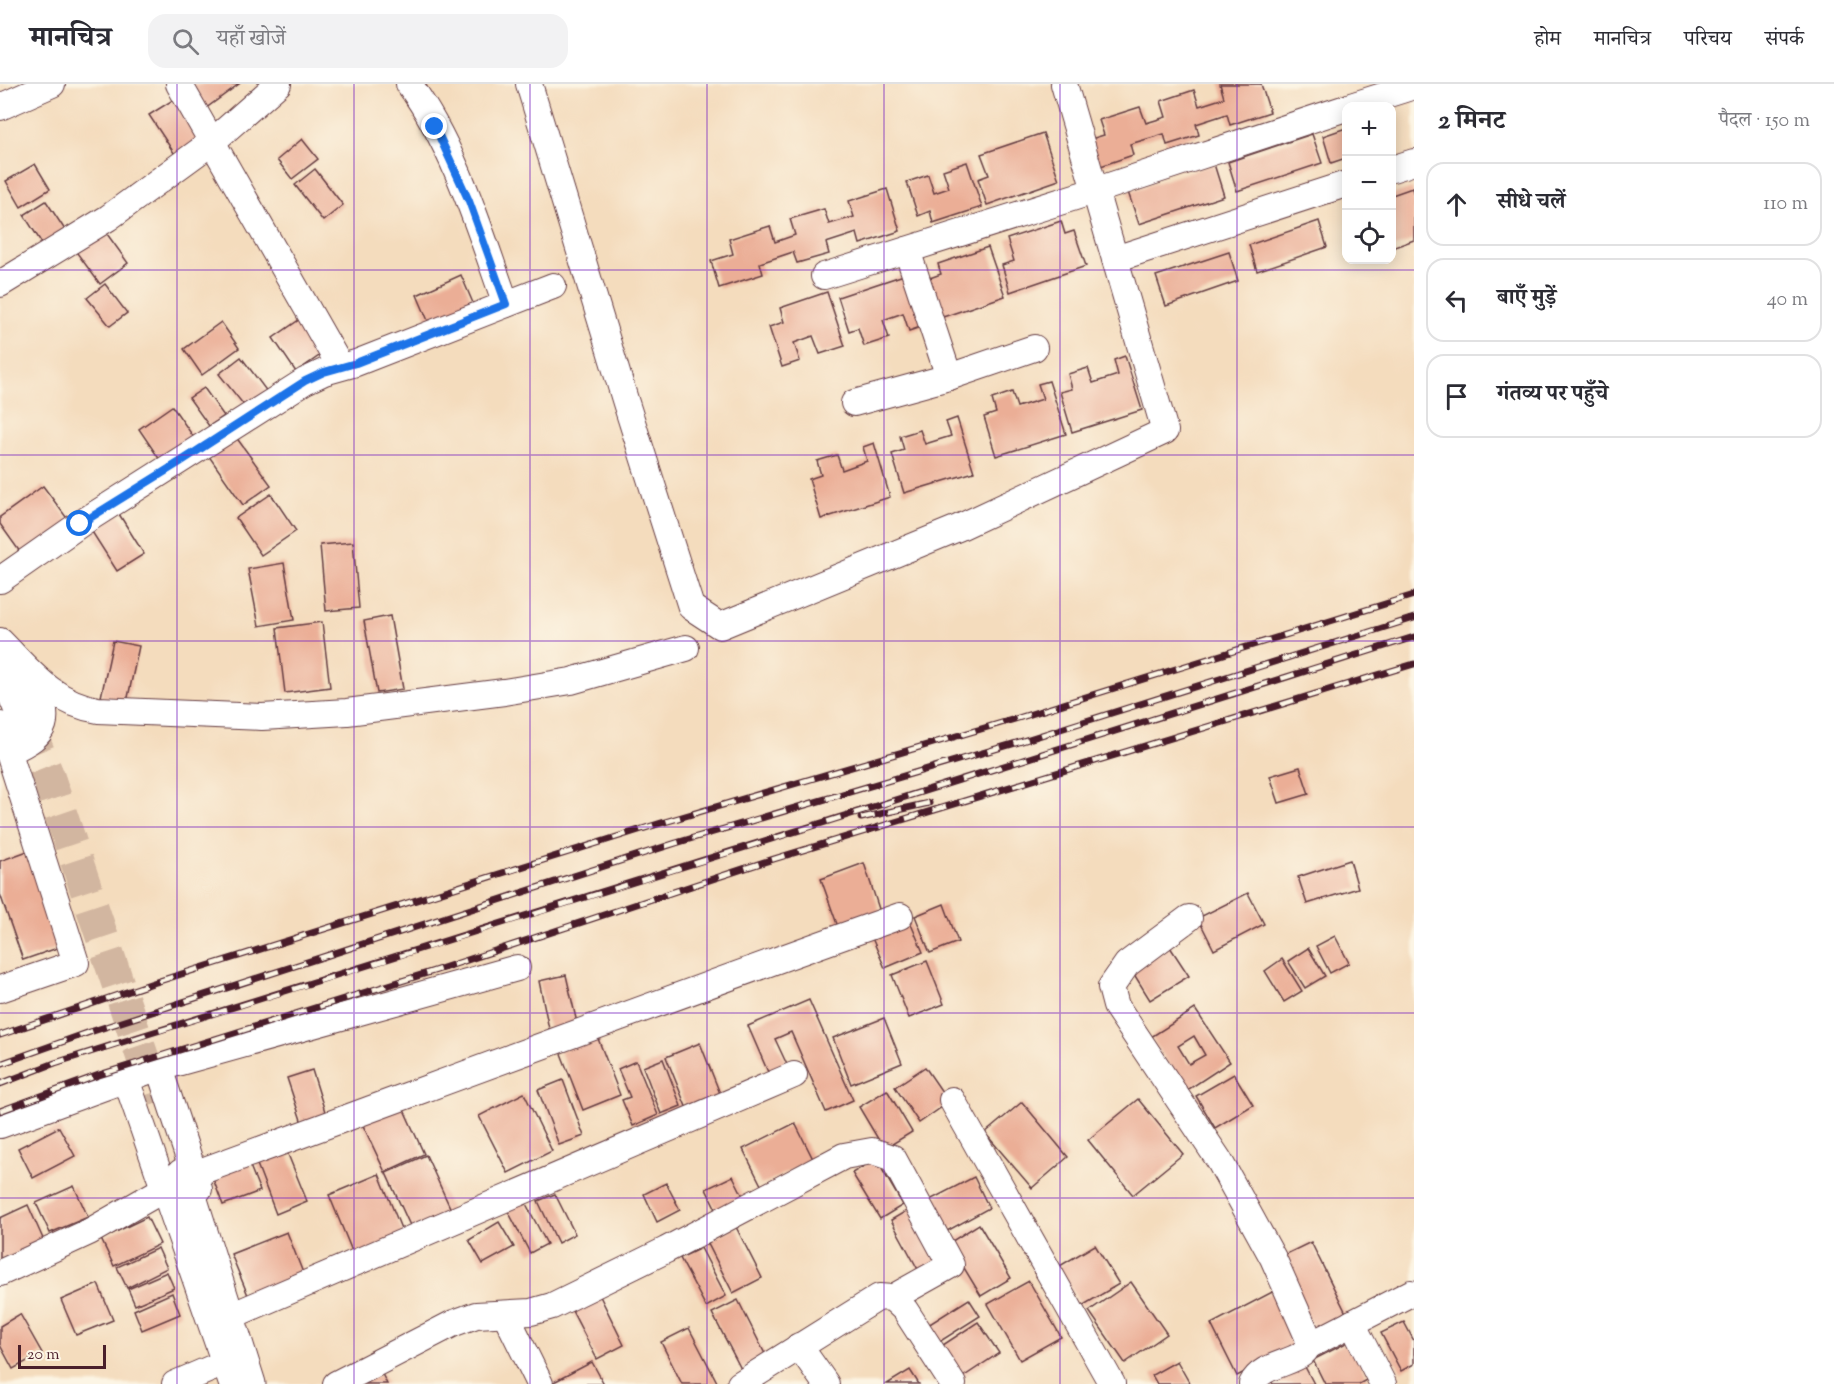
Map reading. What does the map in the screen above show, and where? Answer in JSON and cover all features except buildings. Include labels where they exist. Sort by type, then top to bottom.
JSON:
[{"type":"street","points":[[0,107],[52,84]]},
{"type":"street","points":[[179,84],[340,366]]},
{"type":"street","points":[[0,284],[108,218],[212,142],[278,84]]},
{"type":"street","points":[[409,84],[435,127],[454,166],[506,304]]},
{"type":"street","points":[[529,84],[691,607],[720,626],[957,528],[1165,431],[1064,84]]},
{"type":"street","points":[[1366,102],[1413,90]]},
{"type":"street","points":[[824,276],[1342,110]]},
{"type":"street","points":[[1396,168],[1414,162]]},
{"type":"street","points":[[1115,259],[1342,186]]},
{"type":"street","points":[[907,250],[949,377]]},
{"type":"street","points":[[0,580],[80,524],[305,381],[553,286]]},
{"type":"street","points":[[854,403],[949,377],[1034,348]]},
{"type":"street","points":[[0,641],[35,677],[81,708],[98,711],[262,717],[347,712],[560,683],[686,648]]},
{"type":"street","points":[[0,664],[4,670],[8,780],[76,963],[0,989]]},
{"type":"street","points":[[7,734],[21,746],[40,733],[45,721],[44,707],[35,677]]},
{"type":"street","points":[[0,1273],[89,1232],[180,1180],[682,993],[900,916]]},
{"type":"street","points":[[1189,918],[1127,964],[1111,987],[1113,998],[1121,1015],[1219,1160],[1273,1258],[1310,1345]]},
{"type":"street","points":[[0,1125],[159,1068],[517,968]]},
{"type":"street","points":[[159,1068],[180,1180],[249,1384]]},
{"type":"street","points":[[240,1312],[794,1075]]},
{"type":"street","points":[[126,1079],[180,1180],[240,1312],[261,1384]]},
{"type":"street","points":[[952,1100],[1112,1384]]},
{"type":"street","points":[[336,1384],[454,1323],[476,1316],[531,1312],[552,1306],[666,1250],[844,1156],[872,1151],[893,1158],[951,1265],[892,1298],[879,1297],[740,1384]]},
{"type":"street","points":[[175,1384],[228,1373],[181,1233],[180,1180]]},
{"type":"street","points":[[1252,1384],[1256,1376],[1264,1370],[1300,1356],[1308,1350],[1310,1345],[1411,1293]]},
{"type":"street","points":[[892,1298],[905,1310],[953,1384]]},
{"type":"street","points":[[506,1315],[540,1384]]},
{"type":"street","points":[[1353,1323],[1383,1384]]},
{"type":"street","points":[[799,1346],[826,1384]]},
{"type":"tunnel","points":[[26,722],[48,776],[158,1103]]},
{"type":"railway","points":[[0,1035],[153,983],[658,824],[1015,719],[1414,595]]},
{"type":"railway","points":[[0,1064],[90,1032],[676,843],[1016,743],[1414,618]]},
{"type":"railway","points":[[0,1084],[55,1063],[1414,637]]},
{"type":"railway","points":[[0,1111],[99,1075],[437,970],[764,862],[1414,664]]},
{"type":"railway","points":[[861,818],[929,803]]},
{"type":"route","points":[[80,524],[305,381],[506,304],[469,201],[435,127]]}]
